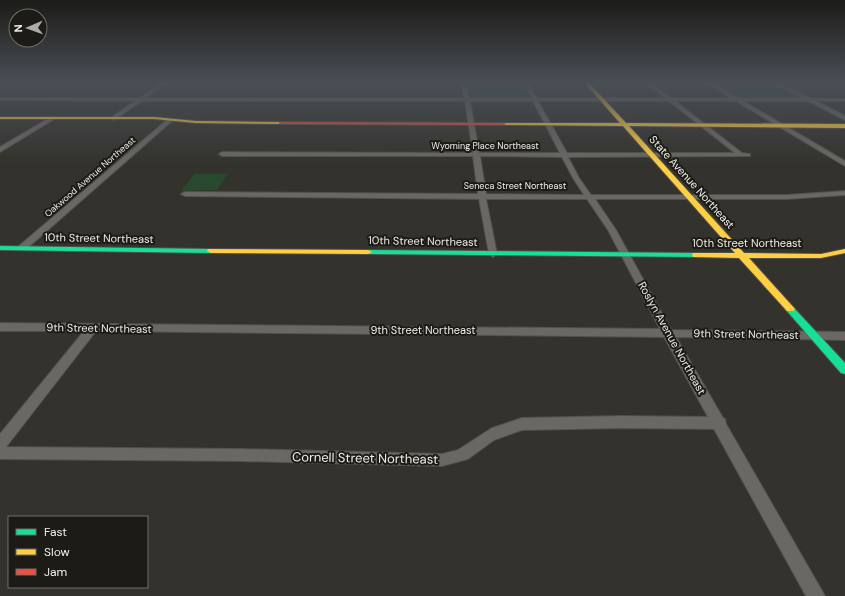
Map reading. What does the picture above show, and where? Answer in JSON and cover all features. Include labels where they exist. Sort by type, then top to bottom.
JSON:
[{"type":"street","points":[[114,118],[125,110]]},
{"type":"street","points":[[469,110],[475,155],[493,254]]},
{"type":"street","name":"Roslyn Avenue Northeast","points":[[540,110],[576,178],[612,230],[626,254],[668,333],[816,596]]},
{"type":"street","name":"State Avenue Northeast","points":[[611,110],[845,370]]},
{"type":"street","points":[[682,110],[741,156]]},
{"type":"street","points":[[752,110],[845,164]]},
{"type":"street","points":[[829,110],[845,118]]},
{"type":"street","points":[[0,118],[154,118],[196,122],[845,126]]},
{"type":"street","points":[[0,150],[53,118]]},
{"type":"street","name":"Oakwood Avenue Northeast","points":[[22,248],[170,120]]},
{"type":"street","name":"Wyoming Place Northeast","points":[[222,154],[748,156]]},
{"type":"street","name":"Seneca Street Northeast","points":[[184,194],[690,198],[787,197],[845,193]]},
{"type":"street","name":"10th Street Northeast","points":[[0,248],[821,256],[845,251]]},
{"type":"street","name":"9th Street Northeast","points":[[0,327],[92,329],[510,331],[845,336]]},
{"type":"street","points":[[0,444],[92,329]]},
{"type":"street","name":"Cornell Street Northeast","points":[[0,453],[240,455],[442,460],[455,459],[463,456],[489,437],[506,428],[522,424],[622,422],[720,423]]},
{"type":"green space","points":[[194,174],[228,174],[217,190],[181,191]]},
{"type":"traffic: fast","points":[[0,248],[211,251]]},
{"type":"traffic: fast","points":[[368,252],[696,255]]},
{"type":"traffic: fast","points":[[790,309],[845,370]]},
{"type":"traffic: slow","points":[[611,110],[790,309]]},
{"type":"traffic: slow","points":[[0,118],[154,118],[196,122],[281,123]]},
{"type":"traffic: slow","points":[[504,124],[845,126]]},
{"type":"traffic: slow","points":[[211,251],[368,252]]},
{"type":"traffic: slow","points":[[696,255],[821,256],[845,251]]},
{"type":"traffic: jam","points":[[281,123],[504,124]]}]
